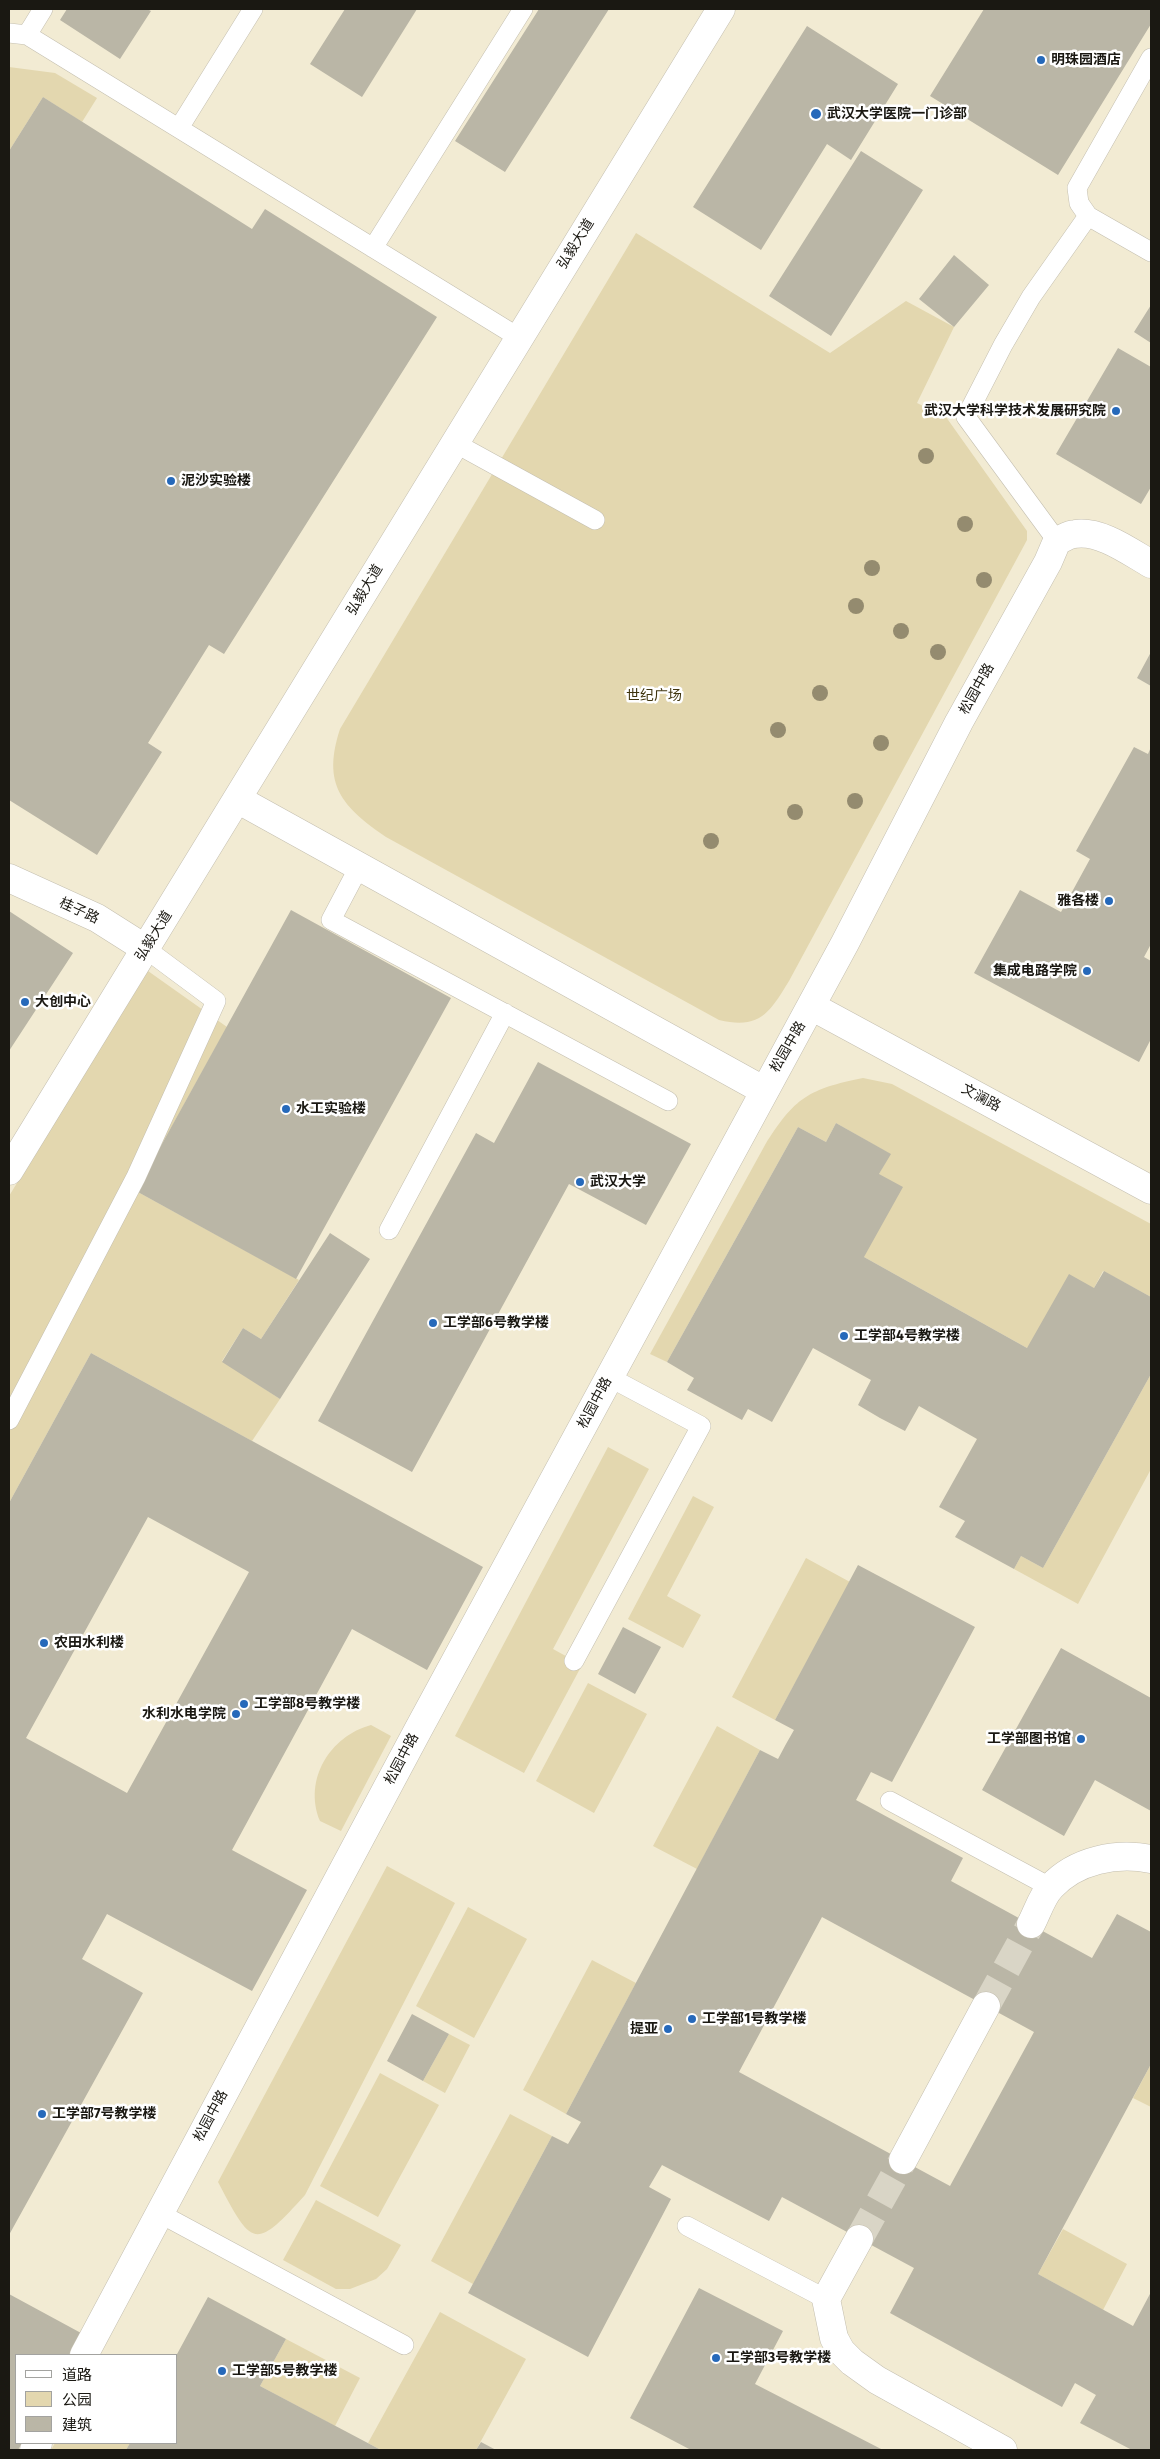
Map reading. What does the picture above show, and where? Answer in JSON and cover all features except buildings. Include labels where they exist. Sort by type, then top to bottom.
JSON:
[{"type":"street","name":"弘毅大道","points":[[9,1171],[239,800],[453,442],[721,9]]},
{"type":"street","points":[[1057,541],[1074,534],[1089,534],[1106,540],[1151,564]]},
{"type":"street","name":"松园中路","points":[[85,2354],[763,1090],[811,1006],[959,722],[1048,562],[1057,541]]},
{"type":"street","points":[[239,800],[763,1090]]},
{"type":"street","name":"桂子路","points":[[9,878],[97,918],[146,949]]},
{"type":"street","name":"文澜路","points":[[811,1006],[1151,1190]]},
{"type":"street","points":[[1031,1924],[1050,1887],[1092,1861],[1135,1856],[1151,1859]]},
{"type":"street","points":[[903,2160],[986,2006]]},
{"type":"street","points":[[859,2239],[826,2299],[834,2338],[841,2351],[852,2362],[878,2380],[1003,2450]]},
{"type":"lane","points":[[43,9],[18,34],[179,128],[518,337]]},
{"type":"lane","points":[[179,128],[253,9]]},
{"type":"lane","points":[[373,248],[523,9]]},
{"type":"lane","points":[[1151,58],[1077,188],[1079,203],[1088,216],[1151,252]]},
{"type":"lane","points":[[1057,541],[966,416],[1003,345],[1031,297],[1088,216]]},
{"type":"lane","points":[[453,442],[595,520]]},
{"type":"lane","points":[[360,867],[331,920],[668,1101]]},
{"type":"lane","points":[[9,1420],[136,1177],[216,1001],[146,949]]},
{"type":"lane","points":[[389,1230],[504,1013]]},
{"type":"lane","points":[[574,1661],[701,1426],[610,1377]]},
{"type":"lane","points":[[890,1801],[1050,1887]]},
{"type":"lane","points":[[160,2213],[404,2345]]},
{"type":"lane","points":[[687,2226],[826,2299]]},
{"type":"shaded area","name":"武汉大学","points":[[9,9],[1151,9],[1151,2450],[9,2450]]},
{"type":"green space","points":[[9,67],[55,73],[97,98],[82,122],[43,97],[9,151]]},
{"type":"green space","name":"世纪广场","points":[[636,233],[830,353],[906,301],[954,327],[917,403],[946,417],[1027,531],[1027,540],[789,981],[769,1010],[754,1020],[745,1022],[719,1020],[386,837],[357,815],[347,804],[339,792],[333,765],[340,729]]},
{"type":"green space","points":[[148,971],[227,1027],[136,1191],[299,1280],[261,1339],[243,1328],[222,1361],[280,1399],[252,1441],[91,1353],[9,1503],[9,1196]]},
{"type":"green space","points":[[863,1078],[892,1084],[1151,1224],[1151,1297],[1103,1271],[1094,1288],[1027,1348],[864,1257],[879,1174],[890,1154],[836,1123],[826,1142],[798,1127],[667,1362],[650,1354],[765,1145],[785,1116],[795,1106],[816,1091]]},
{"type":"green space","points":[[1151,1374],[1151,1469],[1078,1604],[1014,1569],[1021,1556],[1043,1568]]},
{"type":"green space","points":[[608,1447],[649,1469],[553,1649],[582,1665],[524,1773],[455,1736]]},
{"type":"green space","points":[[693,1496],[714,1507],[667,1596],[701,1615],[683,1648],[628,1619]]},
{"type":"green space","points":[[806,1558],[850,1582],[775,1720],[732,1697]]},
{"type":"green space","points":[[588,1683],[647,1714],[594,1813],[536,1781]]},
{"type":"green space","points":[[371,1725],[391,1736],[341,1831],[320,1821],[316,1806],[315,1790],[318,1776],[332,1749],[356,1731]]},
{"type":"green space","points":[[717,1726],[760,1750],[697,1869],[653,1846]]},
{"type":"green space","points":[[387,1866],[455,1903],[305,2195],[275,2226],[264,2233],[255,2234],[247,2229],[239,2219],[218,2182]]},
{"type":"green space","points":[[468,1907],[527,1939],[474,2038],[416,2006]]},
{"type":"green space","points":[[592,1960],[636,1983],[566,2114],[523,2090]]},
{"type":"green space","points":[[449,2034],[470,2045],[445,2093],[423,2081]]},
{"type":"green space","points":[[1151,2064],[1151,2107],[1133,2098]]},
{"type":"green space","points":[[380,2073],[439,2105],[378,2217],[320,2186]]},
{"type":"green space","points":[[510,2114],[552,2136],[473,2284],[431,2261]]},
{"type":"green space","points":[[316,2200],[401,2245],[387,2269],[376,2279],[350,2289],[336,2289],[283,2260]]},
{"type":"green space","points":[[1063,2229],[1127,2264],[1103,2310],[1038,2274]]},
{"type":"green space","points":[[440,2312],[526,2359],[476,2450],[381,2450],[368,2443]]},
{"type":"green space","points":[[286,2339],[360,2378],[335,2426],[260,2386]]},
{"type":"green space","points":[[54,2444],[129,2444],[126,2450],[51,2450]]},
{"type":"tunnel","points":[[986,2006],[1031,1924]]},
{"type":"tunnel","points":[[859,2239],[903,2160]]},
{"type":"place","name":"明珠园酒店","points":[[1041,60]]},
{"type":"place","name":"武汉大学医院一门诊部","points":[[816,114]]},
{"type":"place","name":"武汉大学科学技术发展研究院","points":[[1116,411]]},
{"type":"place","name":"泥沙实验楼","points":[[171,481]]},
{"type":"place","name":"雅各楼","points":[[1109,901]]},
{"type":"place","name":"集成电路学院","points":[[1087,971]]},
{"type":"place","name":"大创中心","points":[[25,1002]]},
{"type":"place","name":"水工实验楼","points":[[286,1109]]},
{"type":"place","name":"武汉大学","points":[[580,1182]]},
{"type":"place","name":"工学部6号教学楼","points":[[433,1323]]},
{"type":"place","name":"工学部4号教学楼","points":[[844,1336]]},
{"type":"place","name":"农田水利楼","points":[[44,1643]]},
{"type":"place","name":"工学部8号教学楼","points":[[244,1704]]},
{"type":"place","name":"水利水电学院","points":[[236,1714]]},
{"type":"place","name":"工学部图书馆","points":[[1081,1739]]},
{"type":"place","name":"工学部1号教学楼","points":[[692,2019]]},
{"type":"place","name":"提亚","points":[[668,2029]]},
{"type":"place","name":"工学部7号教学楼","points":[[42,2114]]},
{"type":"place","name":"工学部3号教学楼","points":[[716,2358]]},
{"type":"place","name":"工学部5号教学楼","points":[[222,2371]]}]
